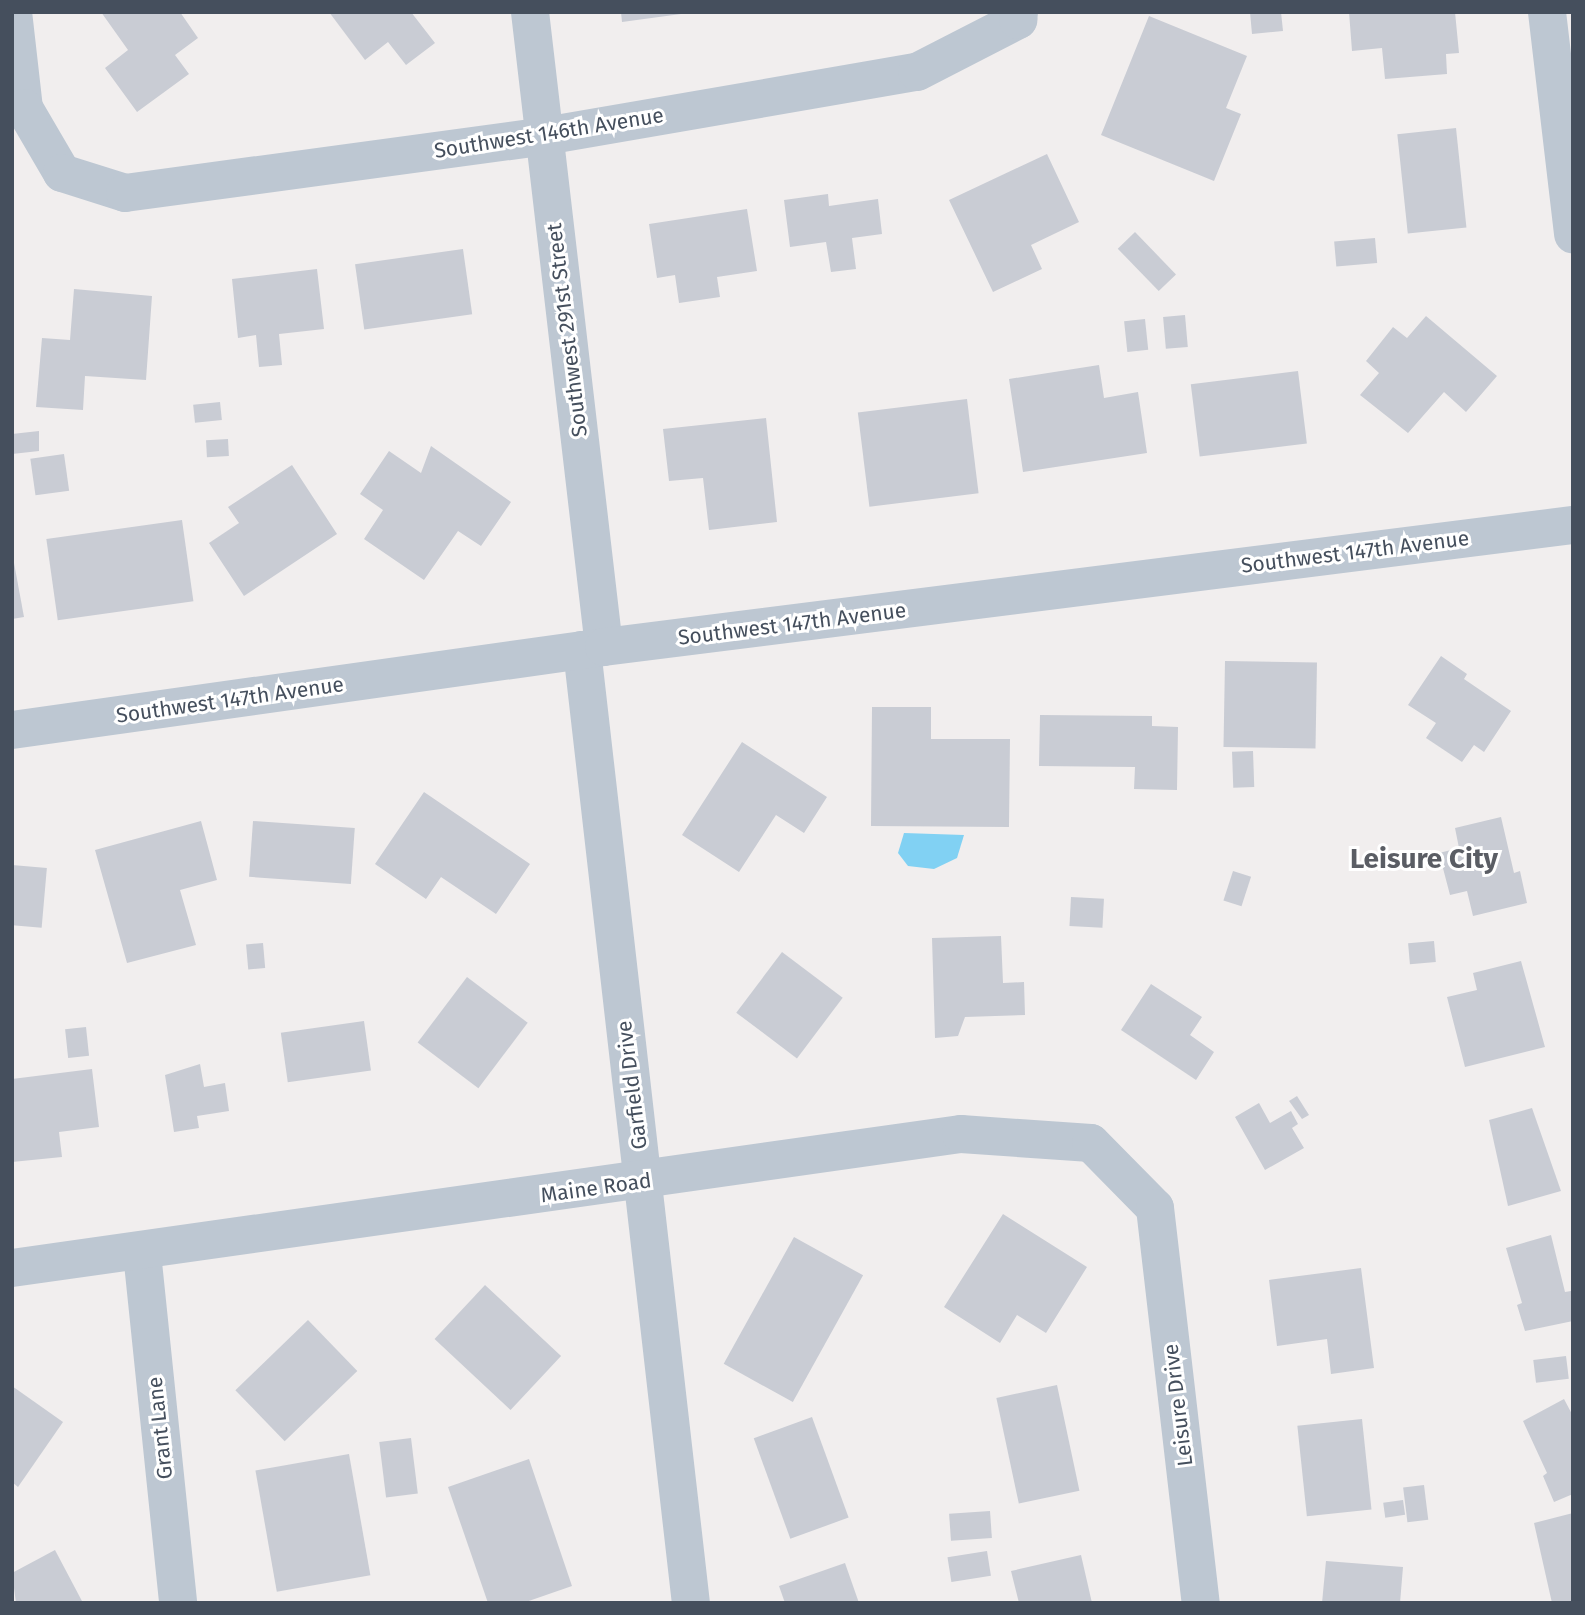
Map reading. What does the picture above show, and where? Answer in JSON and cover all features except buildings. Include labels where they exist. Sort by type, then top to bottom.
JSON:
[{"type":"street","name":"Southwest 146th Avenue","points":[[13,12],[24,108],[62,173],[125,193],[545,136],[918,72],[1018,20],[1019,12]]},
{"type":"street","name":"Southwest 291st Street","points":[[530,12],[545,136],[593,649]]},
{"type":"street","points":[[1547,12],[1573,234]]},
{"type":"street","name":"Southwest 147th Avenue","points":[[12,730],[593,649],[1573,525]]},
{"type":"street","name":"Garfield Drive","points":[[593,649],[643,1181],[691,1603]]},
{"type":"street","name":"Maine Road","points":[[12,1268],[142,1253],[961,1135],[1091,1143],[1154,1208]]},
{"type":"street","name":"Leisure Drive","points":[[1154,1208],[1201,1603]]},
{"type":"street","name":"Grant Lane","points":[[142,1253],[178,1603]]},
{"type":"water","points":[[904,833],[964,835],[957,858],[934,869],[908,866],[898,853]]},
{"type":"district","name":"Leisure City","points":[[1424,859]]}]
